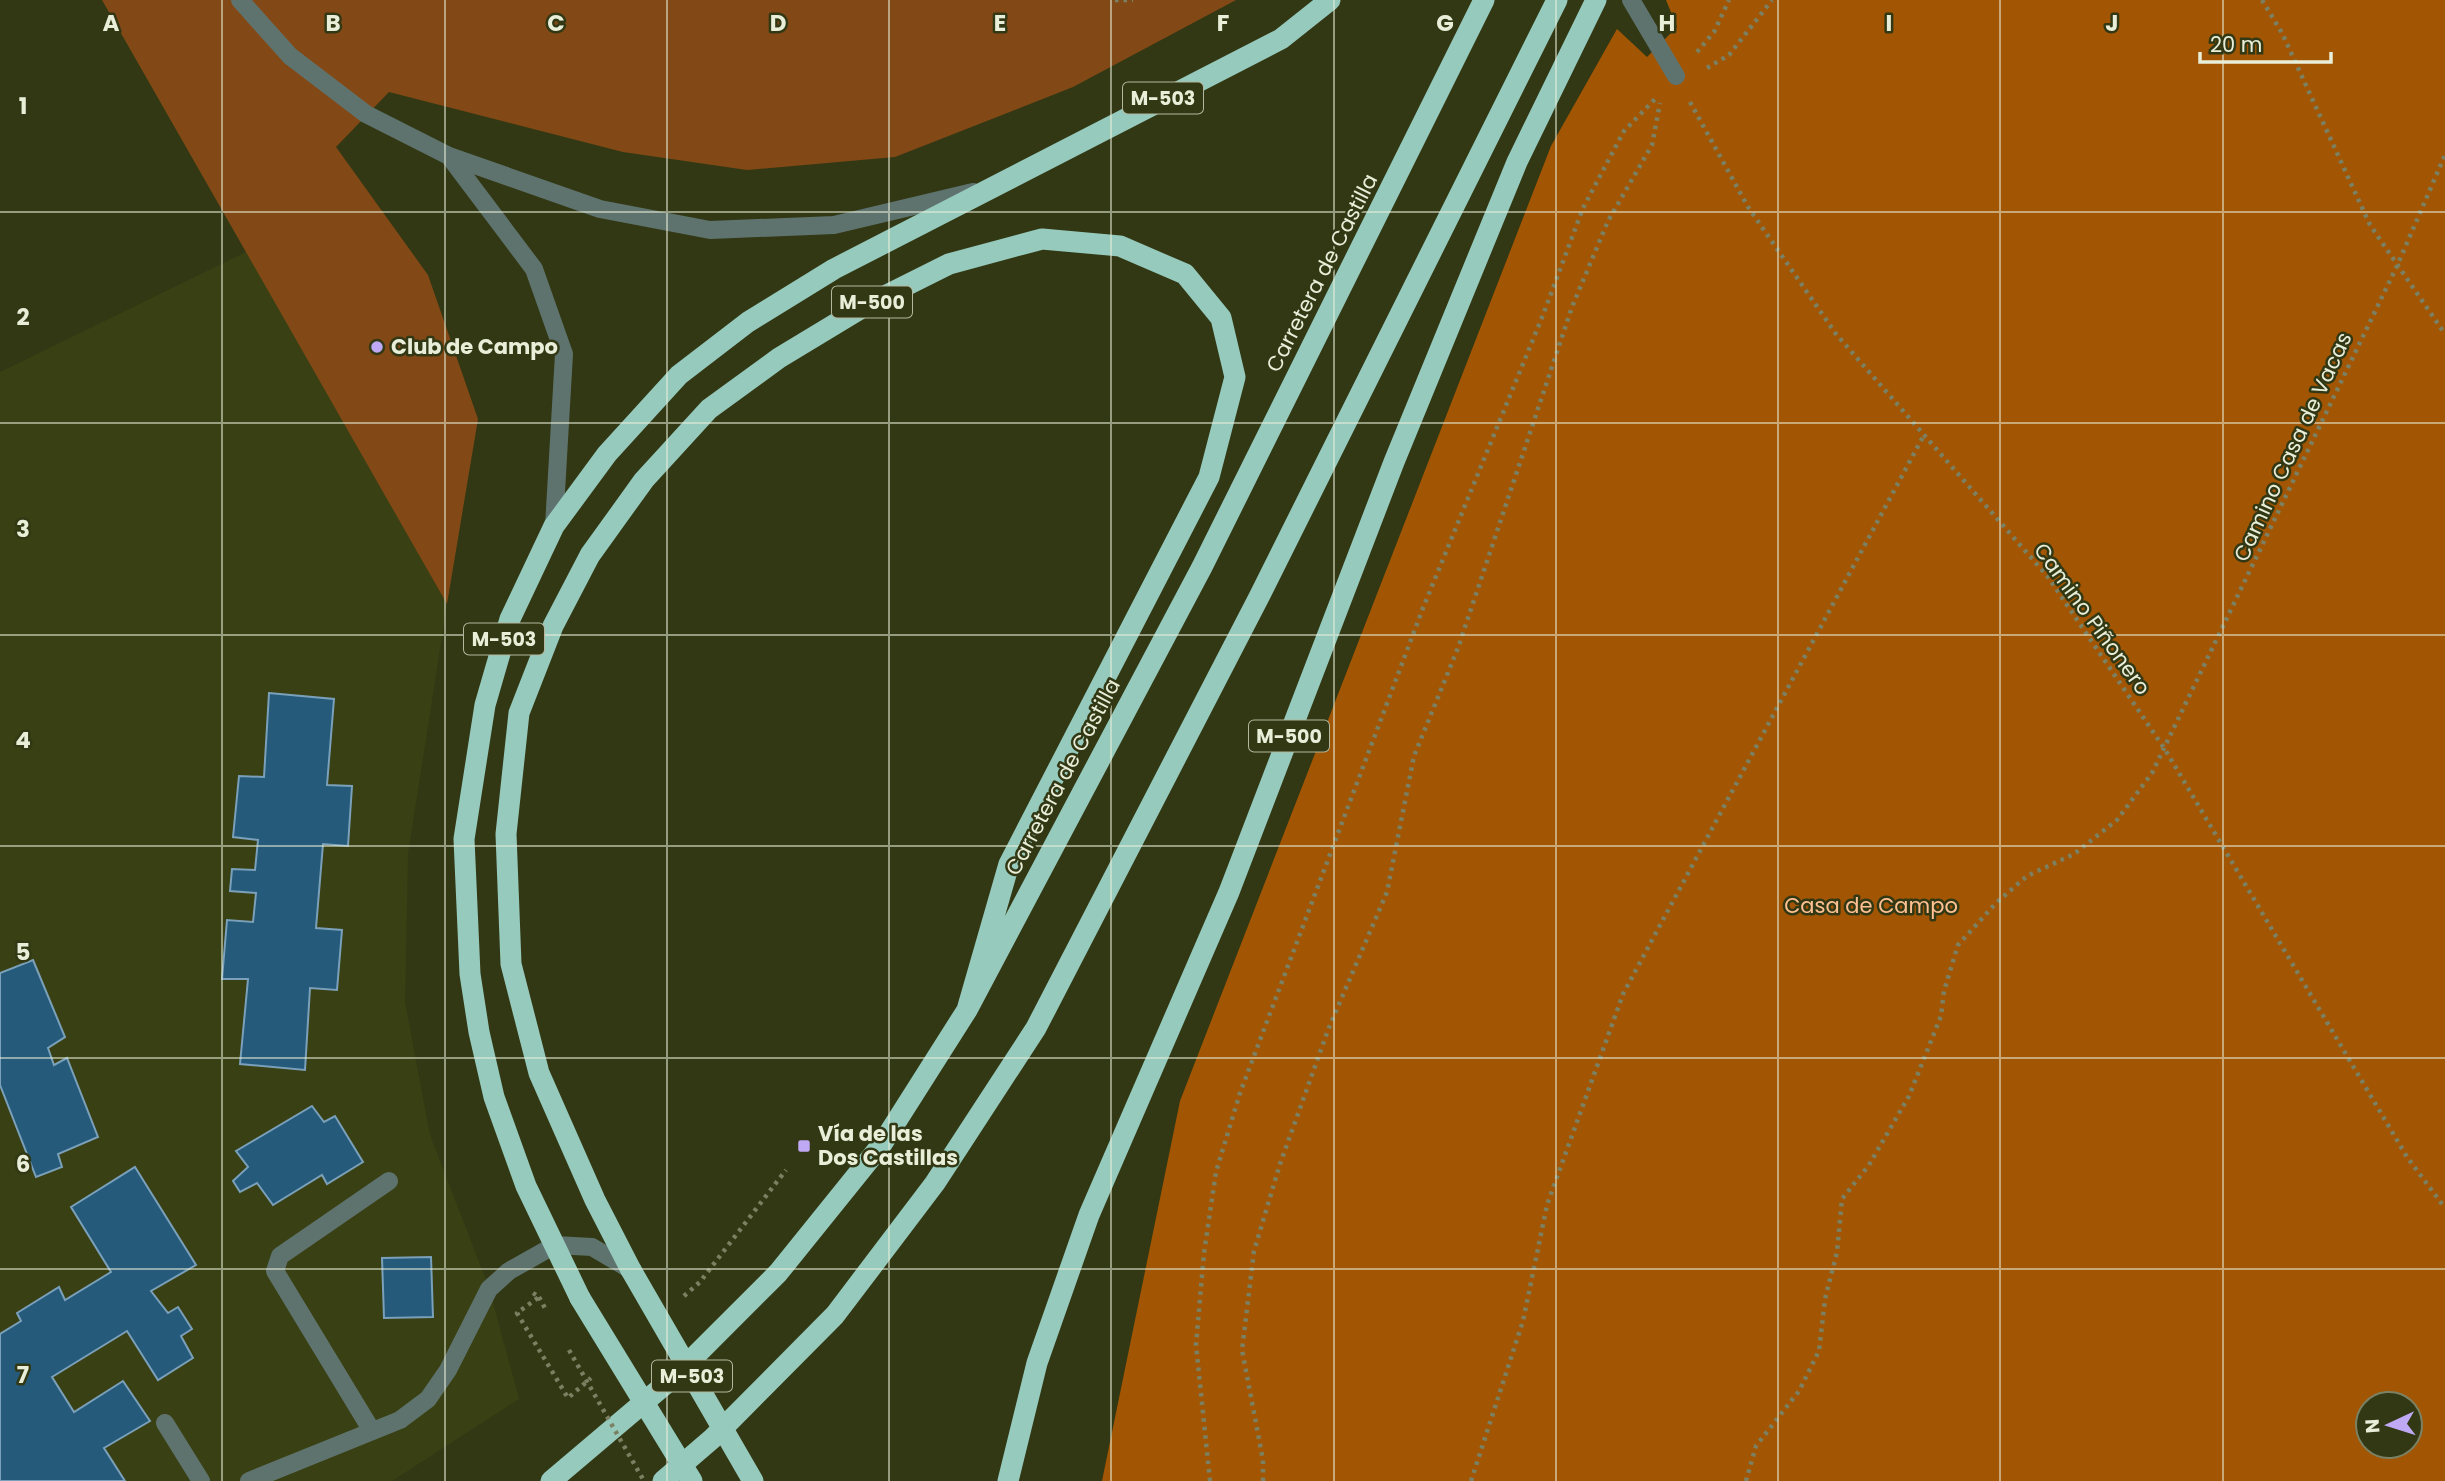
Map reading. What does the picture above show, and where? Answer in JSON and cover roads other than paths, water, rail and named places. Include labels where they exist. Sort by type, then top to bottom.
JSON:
[{"type":"highway","name":"M-503","points":[[692,1481],[580,1298],[526,1186],[498,1110],[479,1032],[470,974],[464,839],[485,705],[510,619],[554,526],[607,454],[689,367],[748,322],[834,269],[1280,39],[1330,0]]},
{"type":"highway","name":"Carretera de Castilla","points":[[551,1481],[675,1376],[778,1273],[881,1144],[967,1010],[1202,568],[1484,0]]},
{"type":"highway","points":[[663,1481],[713,1438],[835,1315],[935,1183],[1036,1028],[1259,597],[1556,0]]},
{"type":"highway","name":"M-500","points":[[1008,1481],[1037,1363],[1089,1215],[1229,892],[1395,461],[1517,162],[1596,0]]},
{"type":"highway","name":"M-500","points":[[631,1270],[595,1200],[539,1073],[511,964],[506,834],[519,713],[552,626],[590,555],[643,480],[709,409],[779,358],[865,306],[949,264],[1042,240],[1120,246],[1185,274],[1221,318],[1235,377],[1209,477],[1009,864],[967,1010]]},
{"type":"highway","name":"M-503","points":[[631,1270],[753,1481]]},
{"type":"lane","points":[[240,0],[289,56],[366,114],[449,156],[600,209],[710,230],[834,225],[990,188]]},
{"type":"lane","points":[[1631,0],[1676,76]]},
{"type":"lane","points":[[449,156],[534,269],[564,354],[554,526]]},
{"type":"lane","points":[[372,1431],[275,1271],[280,1256],[389,1181]]},
{"type":"lane","points":[[249,1481],[400,1420],[428,1399],[448,1370],[489,1289],[509,1271],[555,1245],[592,1247],[631,1270]]},
{"type":"lane","points":[[165,1423],[201,1481]]},
{"type":"place","name":"Club de Campo","points":[[377,347]]},
{"type":"place","name":"Vía de las Dos Castillas","points":[[804,1146]]},
{"type":"park label","name":"Casa de Campo","points":[[1871,906]]}]
